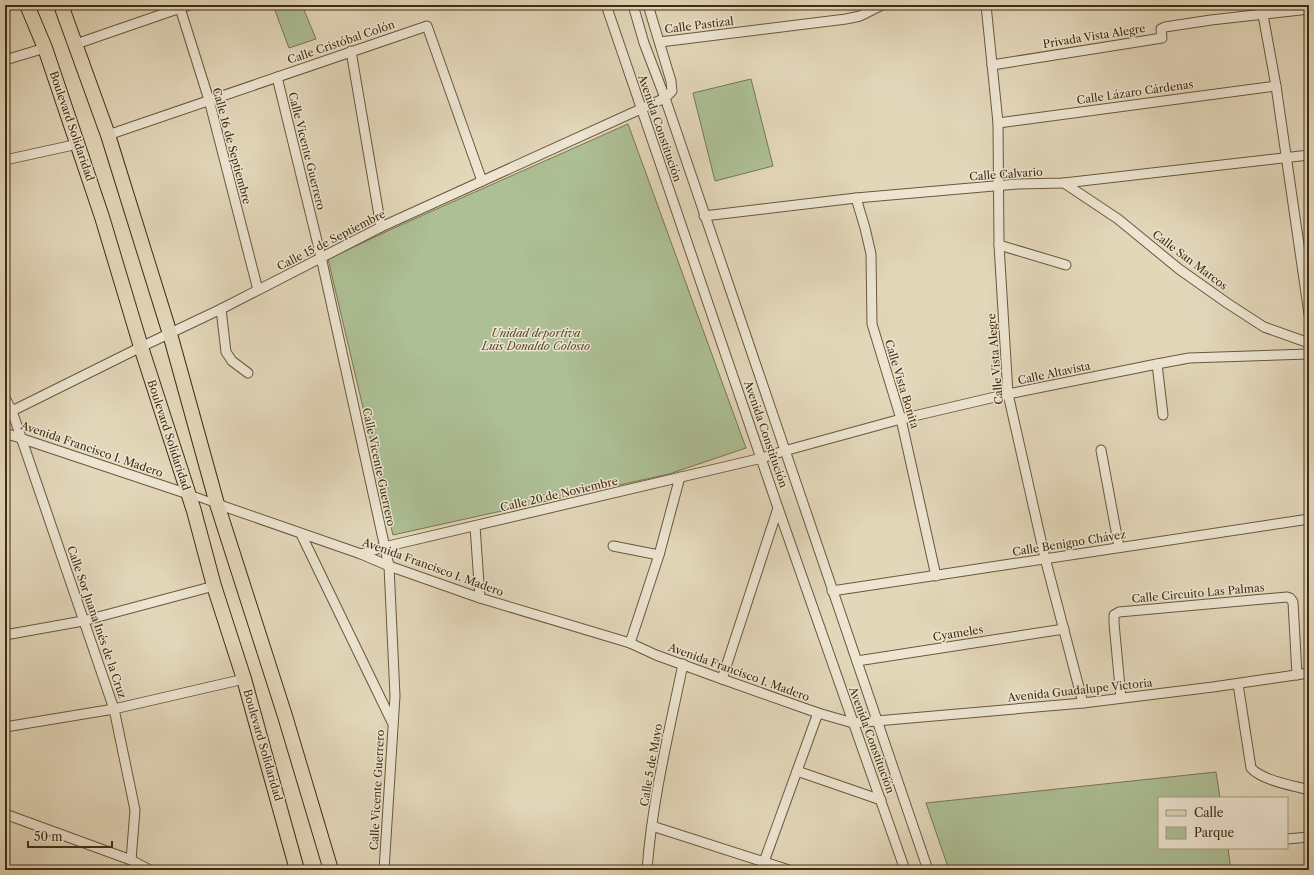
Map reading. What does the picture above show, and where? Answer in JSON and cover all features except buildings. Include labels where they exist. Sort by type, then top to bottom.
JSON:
[{"type":"main road","name":"Boulevard Solidaridad","points":[[27,5],[45,48],[102,217],[188,494],[214,586],[244,679],[297,870]]},
{"type":"main road","points":[[62,5],[108,135],[170,334],[217,504],[285,716],[331,870]]},
{"type":"street","name":"Avenida Constitución","points":[[606,5],[778,508],[905,870]]},
{"type":"street","name":"Avenida Constitución","points":[[633,5],[644,43],[665,98],[928,870]]},
{"type":"street","points":[[648,5],[671,81],[672,91],[665,98]]},
{"type":"street","name":"Calle Pastizal","points":[[660,42],[846,19],[860,16],[882,5]]},
{"type":"street","name":"Calle Vista Alegre","points":[[986,5],[998,122],[1000,185],[999,245],[1008,394],[1045,558],[1083,703]]},
{"type":"street","points":[[76,44],[178,7]]},
{"type":"street","name":"Calle 16 de Septiembre","points":[[178,7],[208,100],[258,290]]},
{"type":"street","name":"Privada Vista Alegre","points":[[992,65],[1162,38],[1161,29],[1165,26],[1309,9]]},
{"type":"street","points":[[1263,15],[1276,86],[1309,314]]},
{"type":"street","name":"Calle Cristóbal Colón","points":[[108,135],[427,26],[482,181]]},
{"type":"street","points":[[5,60],[45,48]]},
{"type":"street","points":[[351,52],[381,227]]},
{"type":"street","name":"Calle Vicente Guerrero","points":[[277,77],[321,257],[389,566],[396,696],[384,870]]},
{"type":"street","name":"Calle Lázaro Cárdenas","points":[[998,122],[1276,86]]},
{"type":"street","name":"Calle 15 de Septiembre","points":[[12,411],[141,346],[170,334],[221,309],[381,227],[665,98]]},
{"type":"street","points":[[5,160],[78,144]]},
{"type":"street","name":"Calle Calvario","points":[[704,216],[856,198],[1000,185],[1064,182],[1309,155]]},
{"type":"street","name":"Calle San Marcos","points":[[1064,182],[1118,219],[1179,268],[1233,307],[1264,327],[1309,343]]},
{"type":"street","name":"Calle Vista Bonita","points":[[856,198],[871,254],[872,324],[901,419],[936,576]]},
{"type":"street","points":[[999,245],[1066,265]]},
{"type":"street","points":[[221,309],[226,352],[232,361],[248,373]]},
{"type":"street","name":"Calle Altavista","points":[[762,458],[901,419],[1008,394],[1157,364],[1189,358],[1309,354]]},
{"type":"street","points":[[1157,364],[1163,416]]},
{"type":"street","name":"Calle Sor Juana Inés de la Cruz","points":[[5,398],[12,411],[22,439],[114,709],[135,810],[131,860]]},
{"type":"street","name":"Avenida Francisco I. Madero","points":[[5,433],[361,554],[389,566],[480,598],[630,644],[722,680],[818,713],[853,723]]},
{"type":"street","points":[[1101,450],[1119,547]]},
{"type":"street","name":"Calle 20 de Noviembre","points":[[361,554],[384,547],[762,458]]},
{"type":"street","points":[[630,644],[659,555],[680,478]]},
{"type":"street","points":[[722,680],[778,508]]},
{"type":"street","name":"Calle Benigno Chávez","points":[[832,591],[1309,519]]},
{"type":"street","points":[[475,526],[480,598]]},
{"type":"street","points":[[301,534],[393,723]]},
{"type":"street","points":[[613,546],[659,555]]},
{"type":"street","points":[[5,635],[83,621],[214,586]]},
{"type":"street","name":"Calle Circuito Las Palmas","points":[[1121,698],[1114,623],[1114,615],[1119,612],[1290,598],[1293,602],[1297,675]]},
{"type":"street","name":"Cyameles","points":[[856,661],[1064,629]]},
{"type":"street","name":"Calle 5 de Mayo","points":[[647,870],[652,826],[665,750],[683,664]]},
{"type":"street","name":"Avenida Guadalupe Victoria","points":[[853,723],[1083,703],[1238,684],[1309,673]]},
{"type":"street","points":[[5,727],[114,709],[244,679]]},
{"type":"street","points":[[1238,684],[1251,768],[1256,774],[1269,779],[1309,790]]},
{"type":"street","points":[[763,866],[818,713]]},
{"type":"street","points":[[797,771],[881,800]]},
{"type":"street","points":[[5,814],[131,860],[150,870]]},
{"type":"street","points":[[652,826],[763,866],[789,870]]},
{"type":"street","points":[[1288,839],[1309,837]]},
{"type":"green space","points":[[273,5],[302,5],[316,39],[289,48]]},
{"type":"green space","points":[[751,79],[773,166],[715,181],[693,93]]},
{"type":"green space","name":"Unidad deportiva Luis Donaldo Colosio","points":[[628,124],[746,448],[669,474],[393,535],[328,259]]},
{"type":"green space","points":[[1216,772],[1220,797],[1158,797],[1158,849],[1228,849],[1231,870],[949,870],[926,803]]}]
